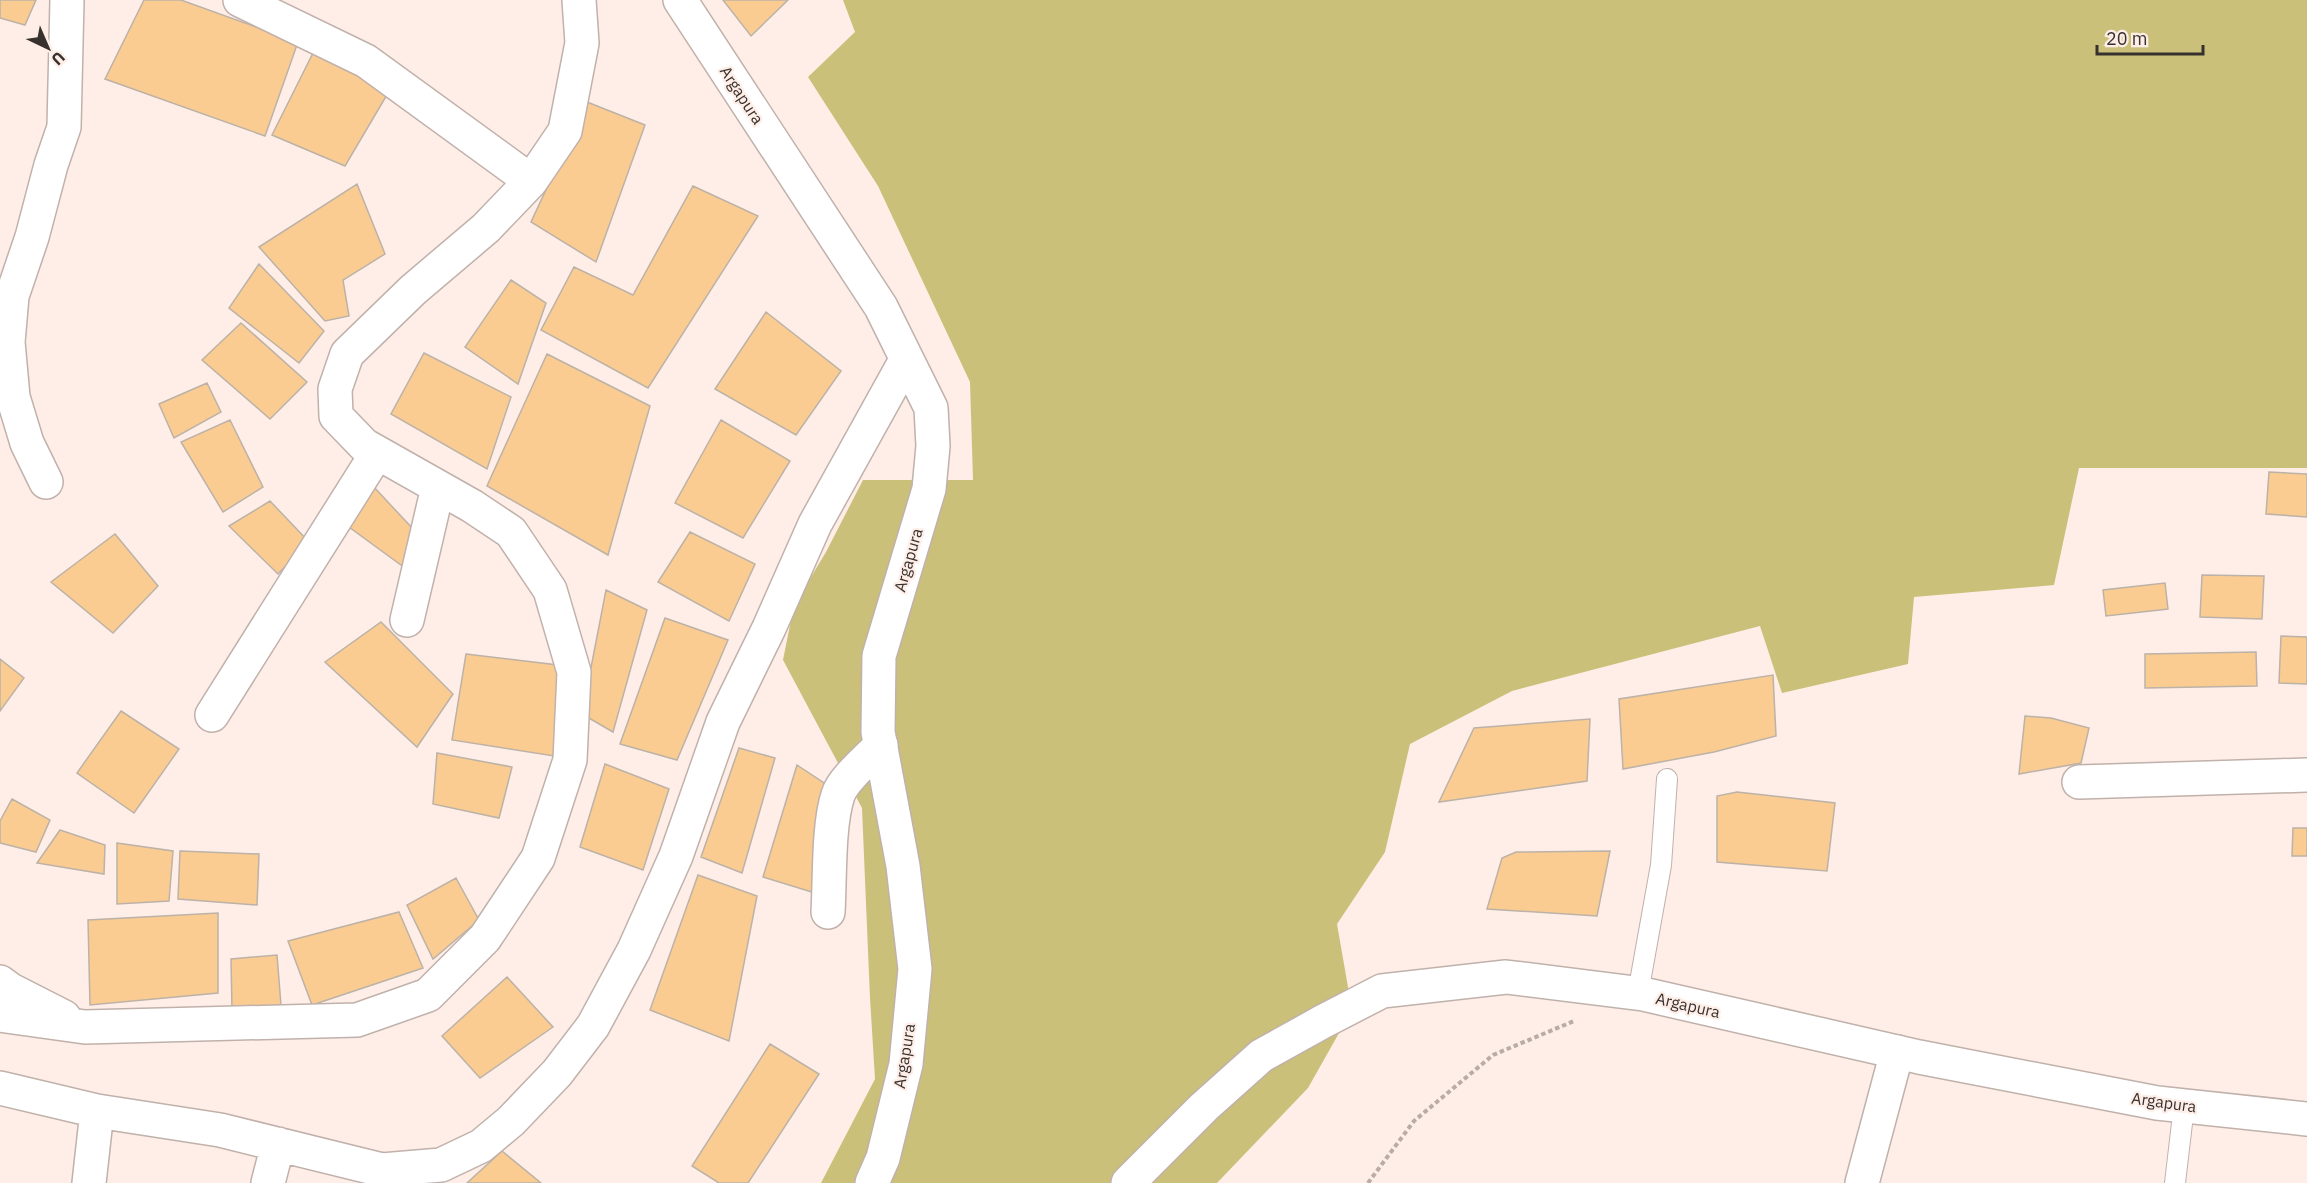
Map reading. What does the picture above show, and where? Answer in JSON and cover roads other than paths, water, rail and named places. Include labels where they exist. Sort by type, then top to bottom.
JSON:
[{"type":"main road","points":[[46,482],[27,443],[13,397],[8,342],[12,296],[64,127],[67,0]]},
{"type":"main road","points":[[240,0],[366,61],[531,181]]},
{"type":"main road","points":[[0,1015],[85,1027],[357,1020],[428,994],[485,938],[538,858],[570,760],[574,672],[550,590],[511,532],[472,506],[364,446],[336,416],[335,389],[347,354],[413,290],[486,228],[531,181],[565,131],[582,43],[579,0]]},
{"type":"main road","name":"Argapura","points":[[680,0],[881,307],[932,408],[933,446],[928,489],[879,656],[878,732],[903,866],[915,969],[906,1064],[883,1158],[872,1183]]},
{"type":"main road","points":[[0,1088],[97,1111],[220,1130],[382,1170],[441,1165],[481,1146],[511,1121],[557,1073],[593,1026],[634,950],[676,856],[723,722],[769,628],[815,524],[906,360]]},
{"type":"main road","points":[[212,715],[377,453]]},
{"type":"main road","points":[[407,620],[438,487]]},
{"type":"main road","points":[[828,912],[832,831],[838,793],[852,774],[881,745]]},
{"type":"main road","points":[[2079,782],[2307,775]]},
{"type":"main road","name":"Argapura","points":[[1128,1183],[1204,1107],[1261,1056],[1382,991],[1506,977],[1638,993],[1897,1053],[2146,1101],[2307,1119]]},
{"type":"main road","points":[[0,982],[11,990],[85,1027]]},
{"type":"main road","points":[[1862,1183],[1897,1053]]},
{"type":"main road","points":[[89,1183],[97,1111]]},
{"type":"main road","points":[[268,1183],[278,1144]]},
{"type":"lane","points":[[1638,993],[1660,865],[1667,779]]},
{"type":"lane","points":[[2175,1183],[2184,1106]]}]
